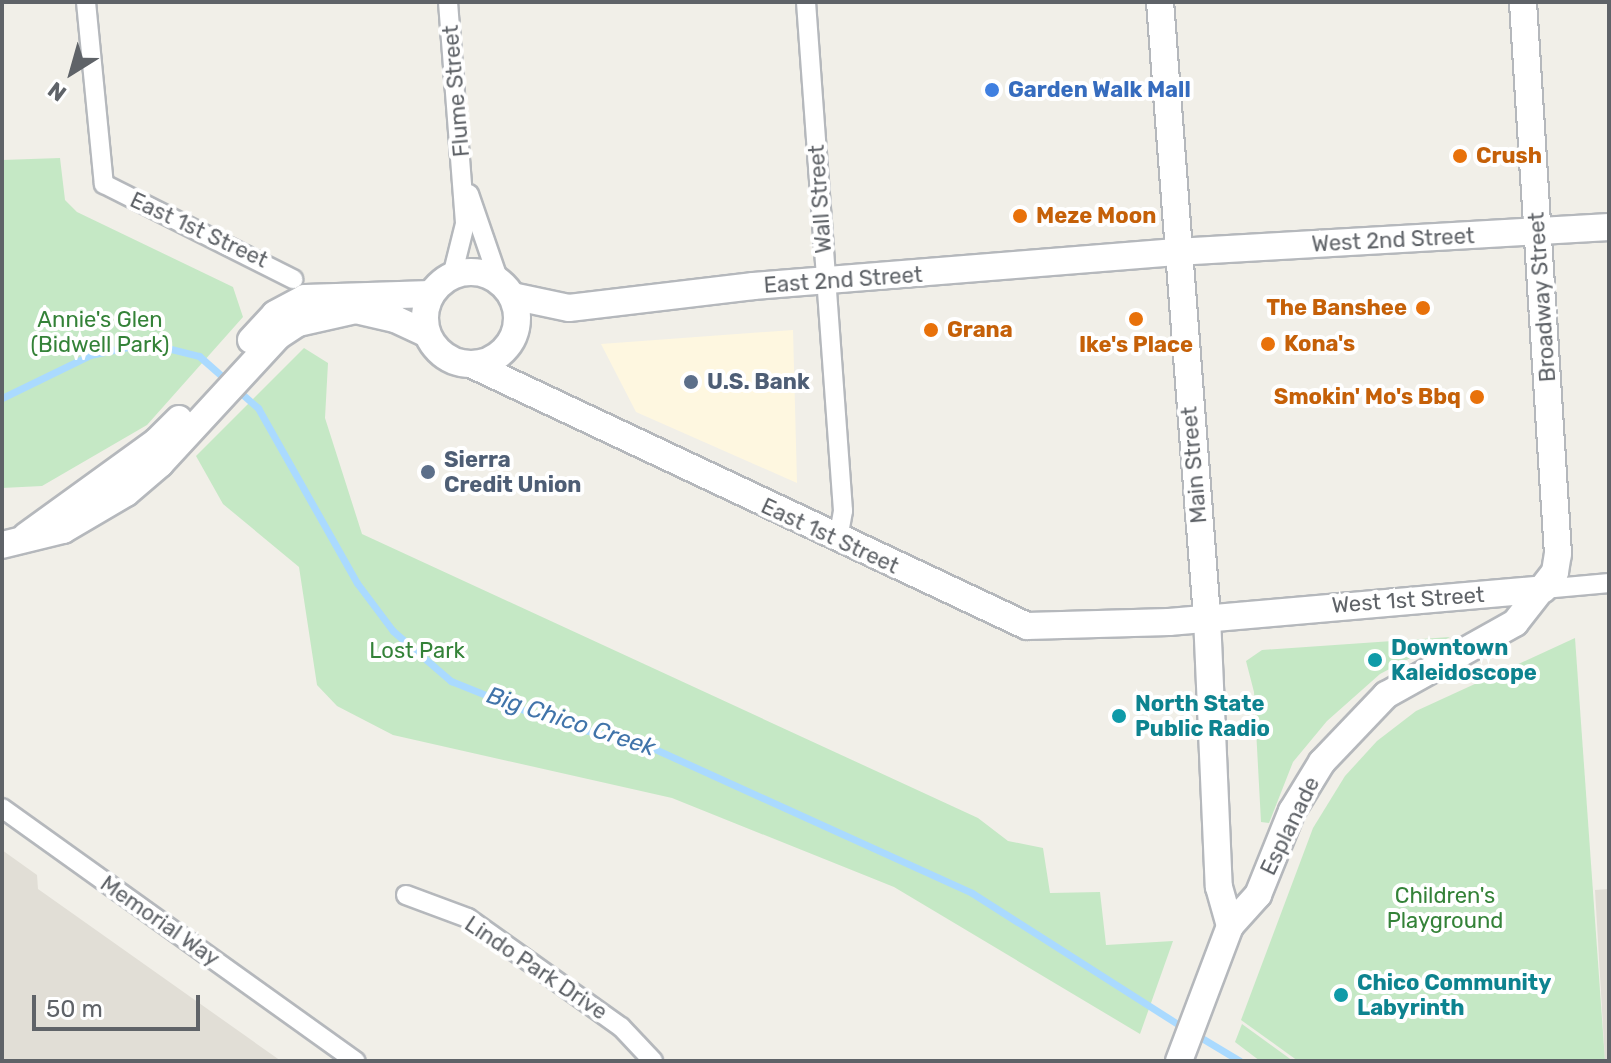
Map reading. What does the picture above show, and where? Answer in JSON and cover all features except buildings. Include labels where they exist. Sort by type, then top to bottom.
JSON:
[{"type":"street","name":"East 1st Street","points":[[86,2],[104,184],[293,279]]},
{"type":"street","name":"Flume Street","points":[[448,2],[465,224],[452,276]]},
{"type":"street","name":"Wall Street","points":[[806,2],[843,511],[838,540]]},
{"type":"street","name":"Main Street","points":[[1160,2],[1176,252],[1207,617],[1219,887],[1230,926]]},
{"type":"street","name":"Broadway Street","points":[[1523,2],[1558,554],[1544,589]]},
{"type":"street","name":"Flume Street","points":[[464,180],[506,288]]},
{"type":"street","name":"West 2nd Street","points":[[1176,252],[1609,227]]},
{"type":"street","name":"East 2nd Street","points":[[506,288],[569,308],[1176,252]]},
{"type":"street","points":[[253,350],[285,330],[335,312],[372,311],[427,334],[445,357],[473,365],[489,362],[512,341],[517,326],[506,288],[476,271],[452,276],[431,294],[425,321],[427,334]]},
{"type":"street","points":[[14,541],[63,530],[126,493],[253,350],[275,314],[305,298],[431,294]]},
{"type":"street","name":"East 1st Street","points":[[473,365],[838,540],[1027,626],[1207,617]]},
{"type":"street","name":"West 1st Street","points":[[1207,617],[1609,583]]},
{"type":"street","name":"Esplanade","points":[[1179,1061],[1230,926],[1258,895],[1303,788],[1347,731],[1386,695],[1515,623],[1544,589]]},
{"type":"street","name":"Memorial Way","points":[[2,808],[356,1061]]},
{"type":"street","name":"Lindo Park Drive","points":[[406,895],[468,918],[621,1027],[653,1061]]},
{"type":"shaded area","points":[[793,330],[797,483],[636,412],[601,344]]},
{"type":"shaded area","points":[[2,850],[37,875],[38,889],[281,1061],[2,1061]]},
{"type":"shaded area","points":[[1609,889],[1609,1061],[1605,1061],[1595,890]]},
{"type":"green space","name":"Annie's Glen (Bidwell Park)","points":[[60,158],[65,200],[77,212],[233,287],[243,317],[147,425],[42,486],[2,488],[2,160]]},
{"type":"green space","name":"Lost Park","points":[[304,348],[328,363],[325,418],[362,534],[978,818],[1008,841],[1043,848],[1050,893],[1100,892],[1106,945],[1173,941],[1140,1034],[894,887],[672,798],[393,735],[337,706],[317,685],[299,567],[223,504],[196,456]]},
{"type":"green space","points":[[1450,637],[1380,674],[1327,721],[1293,762],[1269,823],[1261,822],[1254,692],[1246,661],[1262,650]]},
{"type":"green space","name":"Children's Playground","points":[[1575,638],[1605,1061],[1298,1061],[1241,1020],[1313,828],[1345,776],[1377,741],[1416,711]]},
{"type":"green space","points":[[1242,1024],[1293,1061],[1260,1061],[1235,1042]]},
{"type":"waterway","name":"Big Chico Creek","points":[[2,398],[90,355],[147,343],[199,356],[258,408],[357,583],[393,631],[451,681],[556,723],[646,745],[972,893],[1184,1028]]},
{"type":"waterway","name":"Big Chico Creek","points":[[1195,1034],[1240,1061]]},
{"type":"place","name":"Garden Walk Mall","points":[[992,90]]},
{"type":"place","name":"Crush","points":[[1460,156]]},
{"type":"place","name":"Meze Moon","points":[[1020,216]]},
{"type":"place","name":"The Banshee","points":[[1423,308]]},
{"type":"place","name":"Ike's Place","points":[[1136,319]]},
{"type":"place","name":"Grana","points":[[931,330]]},
{"type":"place","name":"Kona's","points":[[1268,344]]},
{"type":"place","name":"U.S. Bank","points":[[691,382]]},
{"type":"place","name":"Smokin' Mo's Bbq","points":[[1477,397]]},
{"type":"place","name":"Sierra Credit Union","points":[[428,472]]},
{"type":"place","name":"Downtown Kaleidoscope","points":[[1375,660]]},
{"type":"place","name":"North State Public Radio","points":[[1119,716]]},
{"type":"place","name":"Chico Community Labyrinth","points":[[1341,995]]}]
